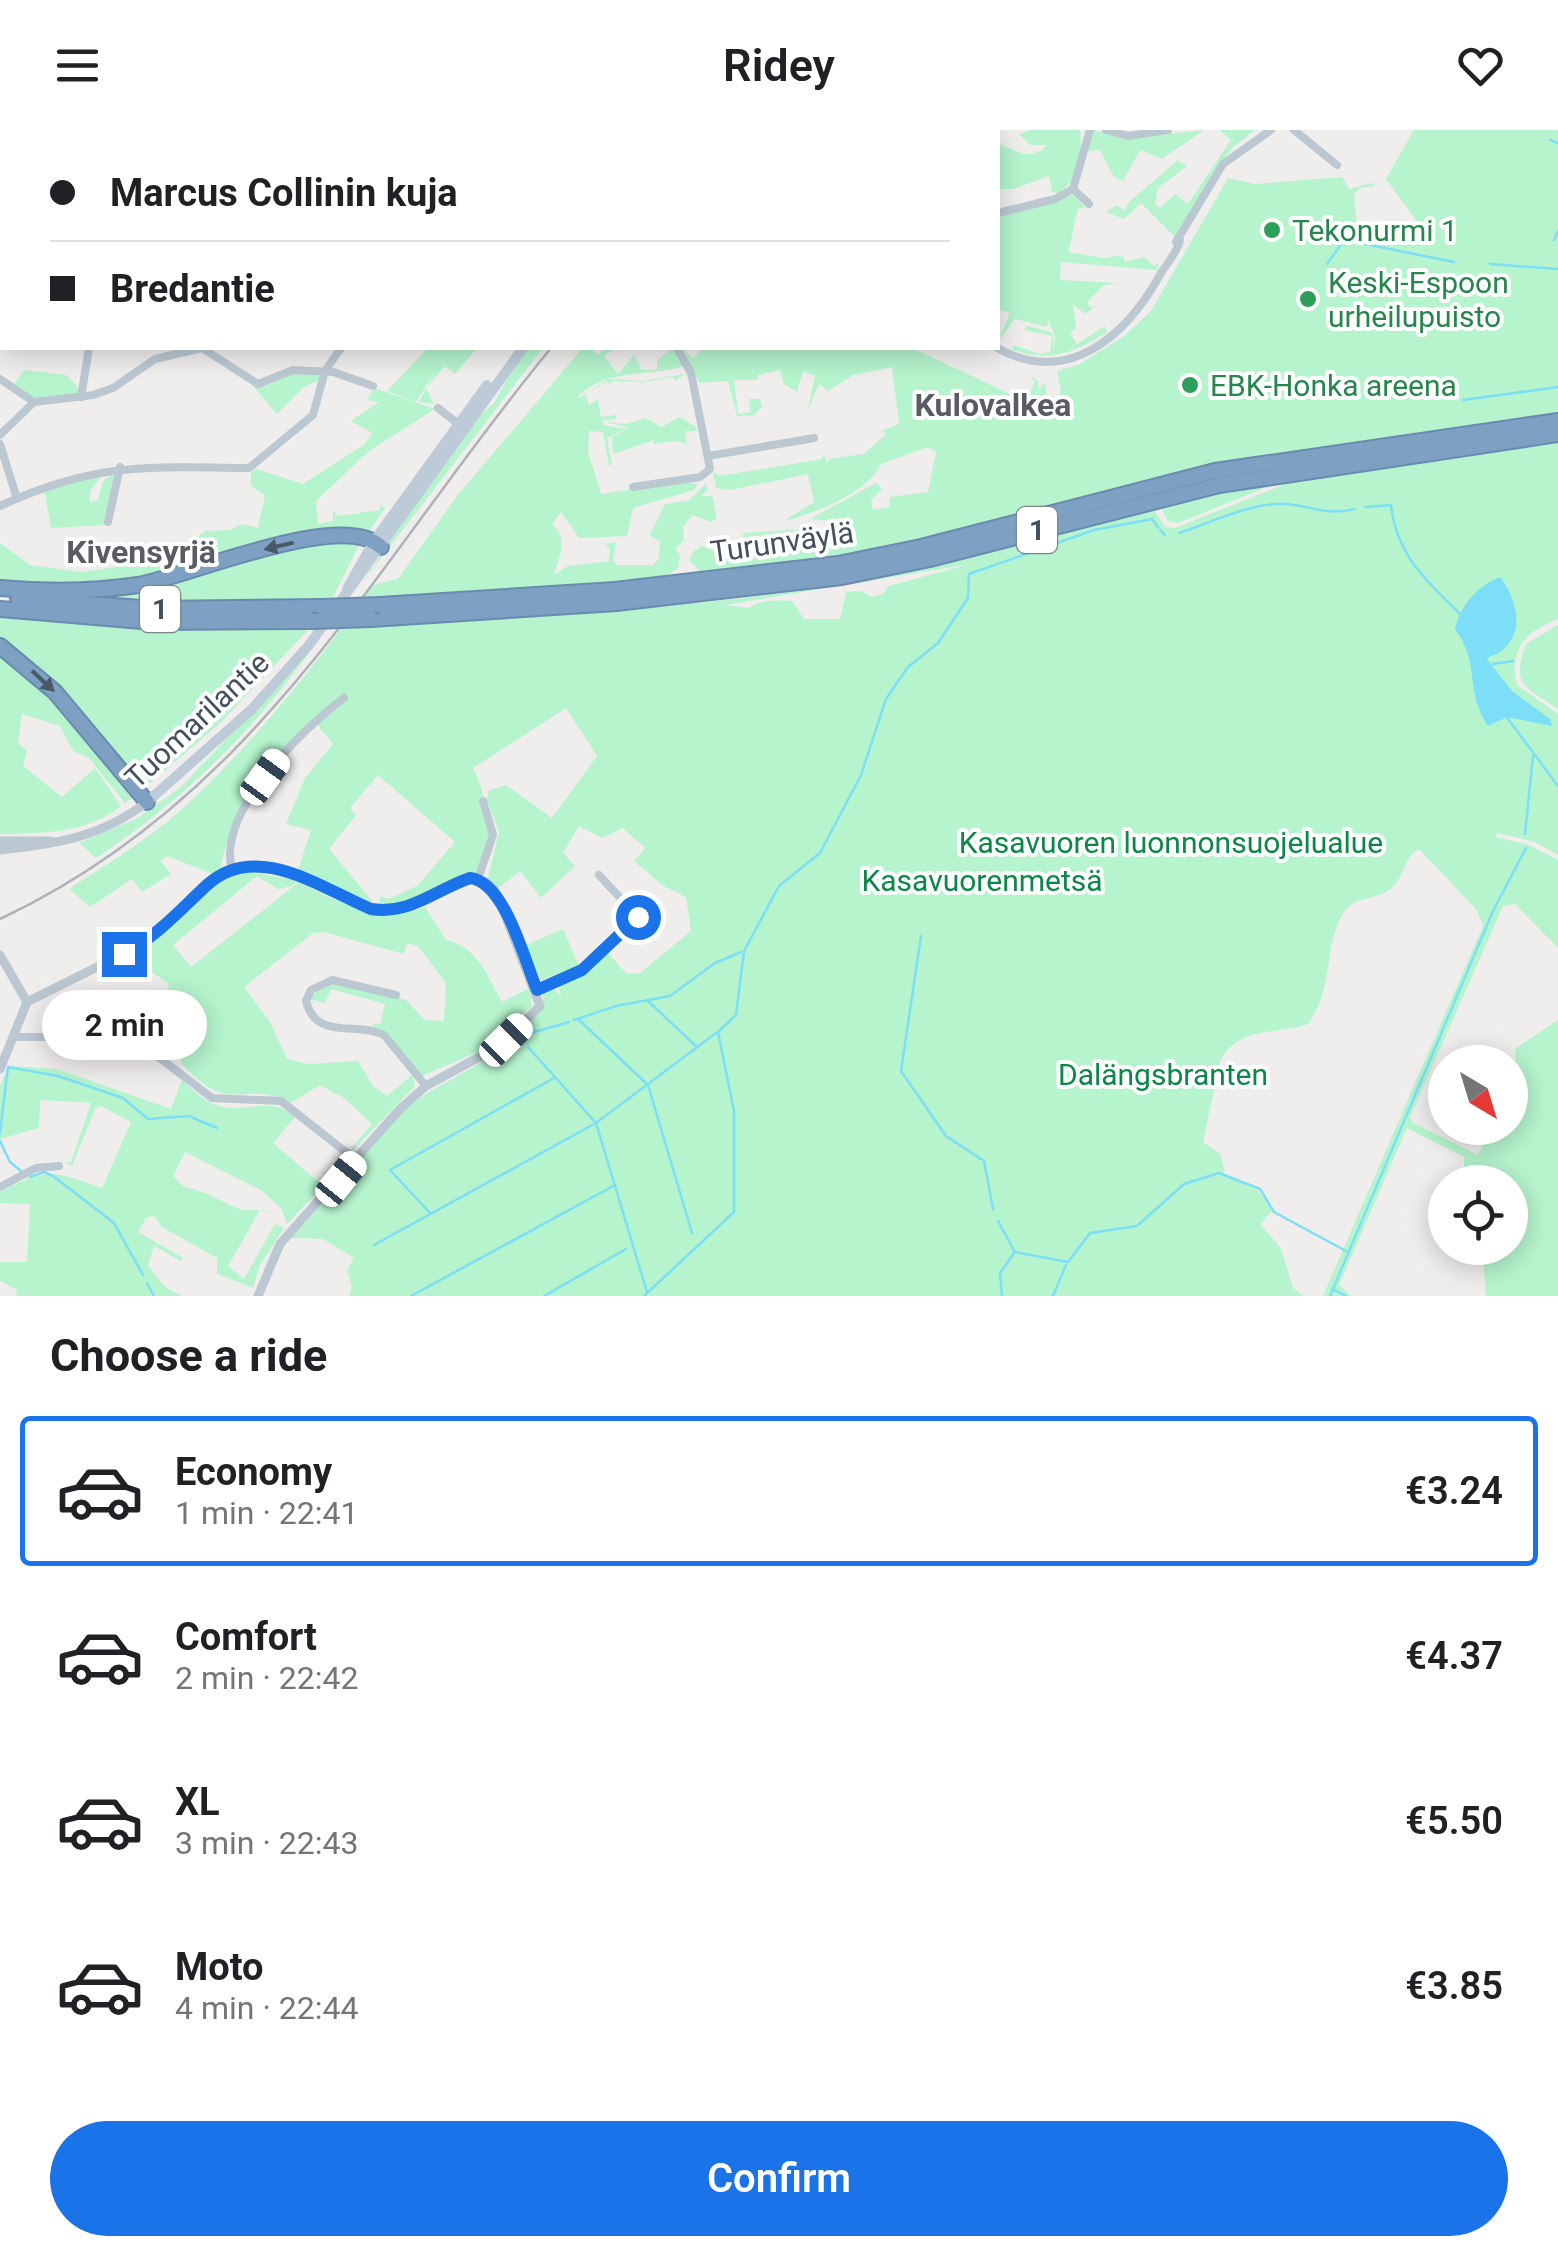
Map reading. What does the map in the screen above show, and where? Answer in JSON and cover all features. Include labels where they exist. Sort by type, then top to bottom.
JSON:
[{"type":"highway","name":"Turunväylä","points":[[0,592],[138,608],[322,608],[615,590],[838,564],[922,548],[1215,471],[1558,420]]},
{"type":"highway","name":"Turunväylä","points":[[0,609],[154,622],[312,621],[616,604],[842,577],[949,555],[1219,485],[1558,434]]},
{"type":"highway","points":[[0,592],[63,592],[167,579],[304,540],[354,535],[378,544]]},
{"type":"highway","points":[[0,646],[55,692],[148,802]]},
{"type":"main road","name":"Tuomarilantie","points":[[148,802],[260,700],[346,595],[378,544],[518,350]]},
{"type":"street","points":[[1106,130],[1128,136],[1168,130]]},
{"type":"street","points":[[1000,350],[1022,360],[1052,363],[1078,356],[1134,318],[1224,164],[1271,130]]},
{"type":"street","points":[[1294,130],[1337,165]]},
{"type":"street","points":[[1000,213],[1055,199],[1073,188],[1082,169],[1089,131]]},
{"type":"street","points":[[1073,188],[1089,204]]},
{"type":"street","points":[[81,396],[88,350]]},
{"type":"street","points":[[0,435],[34,402],[113,388],[154,359],[193,350]]},
{"type":"street","points":[[205,350],[258,384],[293,370],[325,371],[359,378],[373,386]]},
{"type":"street","points":[[0,506],[71,476],[120,466],[249,468],[312,415],[325,371],[340,350]]},
{"type":"street","points":[[633,488],[704,476],[710,469],[691,373],[678,350]]},
{"type":"street","points":[[0,378],[34,402]]},
{"type":"street","points":[[438,408],[461,427]]},
{"type":"street","points":[[708,456],[814,438]]},
{"type":"street","points":[[0,444],[2,461],[17,499]]},
{"type":"street","points":[[108,522],[120,466]]},
{"type":"street","points":[[232,869],[229,848],[265,777],[302,732],[344,698]]},
{"type":"street","points":[[478,879],[494,835],[483,801]]},
{"type":"street","name":"Tuomarilantie","points":[[0,850],[97,833],[148,802]]},
{"type":"street","name":"Tuomarilantie","points":[[0,841],[54,842]]},
{"type":"street","points":[[1,1062],[27,1002],[145,942],[209,883],[232,869],[280,869],[371,909],[386,911],[409,907],[462,880],[478,879],[500,899],[537,990],[537,1010],[501,1045],[426,1086],[280,1244],[258,1296]]},
{"type":"street","points":[[537,990],[582,970],[638,917],[599,876]]},
{"type":"street","points":[[0,955],[27,1002]]},
{"type":"street","points":[[396,996],[332,980],[311,990],[306,1000],[311,1014],[325,1026],[384,1035],[426,1086]]},
{"type":"street","points":[[15,1037],[80,1037],[158,1056],[212,1098],[281,1101],[356,1160]]},
{"type":"street","points":[[0,1187],[36,1168],[59,1166]]},
{"type":"green space","points":[[1031,130],[1080,130],[1076,174],[1066,188],[1052,192],[1049,176],[1013,189],[1000,189],[1000,144],[1029,154],[1047,145],[1030,145],[1019,134]]},
{"type":"green space","points":[[1094,130],[1126,139],[1204,130],[1162,159],[1140,150],[1123,181],[1114,177],[1100,150],[1087,151]]},
{"type":"green space","points":[[1220,130],[1255,130],[1231,149],[1175,237],[1141,203],[1124,219],[1106,212],[1117,205],[1124,211],[1130,201],[1178,160],[1187,166],[1158,188],[1155,204],[1160,208],[1175,194],[1188,204],[1231,140]]},
{"type":"green space","name":"Kasavuorenmetsä","points":[[1414,130],[1558,130],[1558,619],[1537,629],[1522,643],[1515,673],[1517,685],[1558,714],[1558,855],[1535,842],[1497,833],[1496,837],[1529,845],[1558,860],[1558,948],[1515,904],[1503,906],[1442,1045],[1432,1045],[1483,926],[1476,909],[1419,849],[1393,887],[1354,903],[1344,912],[1333,938],[1322,995],[1308,1024],[1247,1037],[1228,1050],[1220,1061],[1203,1142],[1221,1155],[1225,1175],[1257,1190],[1273,1210],[1260,1224],[1281,1248],[1293,1288],[1304,1296],[349,1296],[352,1287],[347,1270],[354,1258],[323,1239],[291,1238],[390,1123],[426,1094],[515,1038],[540,1008],[543,992],[552,988],[561,996],[559,985],[580,975],[606,951],[627,974],[640,973],[691,931],[686,897],[662,885],[634,861],[645,848],[623,828],[602,838],[579,826],[563,853],[575,866],[541,898],[520,871],[497,889],[488,878],[499,832],[487,800],[489,790],[506,785],[552,818],[597,756],[566,708],[473,768],[490,832],[476,873],[402,906],[379,907],[380,896],[388,899],[417,886],[455,842],[378,775],[350,808],[356,815],[329,849],[373,902],[297,873],[311,830],[286,824],[305,778],[333,744],[315,722],[326,709],[276,761],[245,805],[233,828],[221,870],[213,874],[167,856],[161,861],[171,874],[142,892],[132,879],[90,907],[69,889],[155,831],[204,788],[267,721],[344,625],[617,610],[821,587],[954,560],[1152,506],[1165,527],[1175,528],[1291,482],[1363,471],[1351,442],[1149,479],[959,532],[854,556],[715,574],[700,572],[689,560],[694,551],[702,546],[714,551],[744,541],[743,533],[800,529],[804,551],[842,544],[846,539],[832,521],[810,519],[876,483],[882,489],[871,500],[873,510],[889,507],[890,497],[928,492],[936,452],[928,447],[881,464],[852,493],[824,508],[784,521],[814,502],[808,474],[730,490],[716,488],[713,472],[719,476],[822,459],[824,453],[827,463],[829,459],[864,454],[886,434],[882,431],[899,424],[892,367],[853,375],[828,391],[819,384],[807,413],[815,376],[803,371],[797,392],[784,384],[780,370],[758,375],[758,380],[734,380],[738,414],[751,412],[749,399],[760,399],[762,407],[754,415],[737,416],[728,381],[699,383],[684,350],[693,358],[702,350],[916,350],[1040,408],[1040,392],[1038,405],[1027,398],[1035,382],[1029,375],[1038,381],[1039,390],[1045,382],[1046,394],[1056,398],[1061,392],[1057,371],[1078,365],[1123,337],[1151,311],[1228,178],[1255,184],[1342,177],[1349,189],[1372,183],[1375,186],[1360,188],[1354,194],[1357,227],[1417,238],[1419,224],[1386,179]],"holes":[[[970,564],[889,586],[883,594],[872,597],[861,591],[846,592],[840,619],[804,619],[792,601],[764,602],[749,608],[725,605]]]},
{"type":"green space","points":[[1073,195],[1085,207],[1078,209],[1068,252],[1104,258],[1122,255],[1125,262],[1144,257],[1154,266],[1160,262],[1156,270],[1061,262],[1060,280],[1119,283],[1104,285],[1087,302],[1091,308],[1099,304],[1085,314],[1073,304],[1076,328],[1070,333],[1077,344],[1105,326],[1107,332],[1064,353],[1053,355],[1026,354],[1012,349],[1014,345],[1040,354],[1050,352],[1052,336],[1024,330],[1027,326],[1051,332],[1053,335],[1053,352],[1055,335],[1048,320],[1047,327],[1015,319],[1000,338],[1010,313],[1000,310],[1000,216]]},
{"type":"green space","points":[[426,350],[475,350],[455,374],[445,366],[427,387],[436,370],[416,402],[387,391]]},
{"type":"green space","points":[[524,350],[541,350],[361,584],[473,421],[494,403]]},
{"type":"green space","points":[[581,350],[592,350],[598,355],[602,350],[612,350],[604,356],[618,374],[634,355],[642,370],[657,369],[657,360],[670,350],[685,366],[609,379],[642,381],[685,374],[675,381],[673,377],[643,382],[643,386],[641,382],[612,381],[610,386],[608,381],[586,394],[607,379],[579,398],[585,394],[589,405],[602,397],[598,400],[601,417],[616,415],[616,419],[603,420],[603,425],[625,429],[607,438],[612,464],[609,466],[603,432],[589,431],[588,452],[601,494],[682,482],[698,484],[694,490],[633,508],[627,536],[579,538],[561,512],[552,525],[562,542],[554,575],[568,566],[609,561],[610,548],[605,544],[616,542],[613,560],[617,565],[653,565],[659,558],[660,542],[650,535],[665,504],[689,500],[706,484],[708,489],[701,496],[712,496],[717,518],[711,522],[692,515],[683,527],[684,540],[675,549],[680,555],[678,568],[662,578],[361,601],[372,585],[398,579],[457,496]]},
{"type":"green space","points":[[24,370],[66,375],[78,387],[78,393],[34,401],[13,386]]},
{"type":"green space","points":[[297,372],[318,374],[320,379],[303,388],[277,414],[252,385],[270,384]]},
{"type":"green space","points":[[374,388],[435,409],[369,451],[316,501],[318,524],[333,521],[333,510],[338,516],[380,510],[379,505],[385,508],[369,532],[338,532],[150,579],[91,587],[0,584],[0,543],[30,565],[81,572],[160,561],[206,531],[230,530],[242,524],[258,528],[265,495],[251,486],[251,472],[256,469],[303,484],[365,444],[372,433],[351,421],[379,402],[367,400]]},
{"type":"green space","points":[[426,388],[434,404],[419,402]]},
{"type":"green space","points":[[679,417],[697,431],[685,431],[687,444],[654,444],[654,440],[613,454],[612,437],[628,428],[606,422],[626,424],[645,418],[662,427]]},
{"type":"green space","points":[[104,472],[90,491],[90,502],[98,500],[103,481],[114,473],[106,525],[51,528],[44,489]]},
{"type":"green space","points":[[1276,483],[1178,523],[1168,521],[1159,503]]},
{"type":"green space","points":[[362,539],[331,601],[143,603],[81,598],[78,594],[282,548]]},
{"type":"green space","points":[[0,616],[111,627],[312,626],[219,724],[142,790],[0,644]]},
{"type":"green space","points":[[1558,625],[1558,709],[1524,684],[1520,669],[1526,644]]},
{"type":"green space","points":[[311,650],[239,737],[186,789],[96,858],[79,843],[136,819],[180,788]]},
{"type":"green space","points":[[0,652],[41,683],[136,794],[125,803],[89,758],[73,751],[60,726],[22,714],[18,743],[27,751],[23,766],[62,797],[95,768],[121,806],[78,827],[0,834]]},
{"type":"green space","points":[[248,872],[297,880],[292,886],[278,889],[257,876],[173,945],[191,967],[299,882],[360,910],[391,914],[425,907],[446,940],[474,956],[502,1002],[529,988],[532,1006],[480,1051],[422,1076],[372,1028],[373,1023],[380,1025],[385,1004],[331,989],[325,1003],[309,999],[327,983],[345,984],[406,1000],[425,1020],[444,1021],[446,983],[418,946],[407,943],[404,954],[324,932],[313,933],[244,987],[270,1022],[287,1059],[309,1064],[358,1061],[373,1086],[387,1096],[412,1075],[415,1086],[349,1151],[372,1124],[344,1098],[320,1085],[290,1103],[274,1096],[213,1090],[181,1063],[184,1027],[178,1021],[168,1021],[156,1052],[136,1046],[138,1005],[164,999],[169,984],[152,972],[145,950],[220,881]]},
{"type":"green space","points":[[563,929],[579,966],[541,980],[523,946]]},
{"type":"green space","name":"Kasavuorenmetsä","points":[[1558,1020],[1558,1296],[1486,1296],[1483,1265],[1528,1265],[1528,1165],[1464,1165],[1464,1157],[1440,1145],[1458,1145],[1478,1155],[1482,1145],[1528,1145],[1528,1045],[1520,1045]]},
{"type":"green space","name":"Kasavuorenmetsä","points":[[1428,1053],[1428,1076],[1410,1117],[1413,1123],[1428,1130],[1428,1139],[1407,1128],[1339,1285],[1351,1296],[1323,1296]]},
{"type":"green space","points":[[9,1066],[57,1069],[171,1109],[182,1080],[217,1105],[278,1107],[295,1117],[273,1143],[320,1183],[342,1156],[344,1163],[287,1224],[281,1208],[261,1190],[185,1152],[173,1176],[184,1187],[240,1209],[260,1210],[228,1266],[244,1279],[275,1224],[284,1228],[260,1265],[253,1288],[217,1274],[217,1258],[162,1227],[154,1216],[146,1218],[138,1232],[183,1258],[181,1261],[154,1246],[148,1265],[165,1287],[182,1296],[16,1296],[17,1290],[0,1281],[0,1262],[27,1262],[30,1204],[0,1203],[0,1192],[29,1178],[51,1174],[102,1188],[131,1122],[101,1106],[95,1109],[72,1166],[65,1163],[71,1162],[91,1103],[40,1100],[39,1128],[0,1139],[0,1085]]},
{"type":"water","points":[[1500,577],[1511,595],[1516,626],[1508,644],[1487,659],[1512,691],[1550,719],[1552,726],[1507,717],[1488,726],[1476,701],[1468,654],[1455,629],[1471,597]]},
{"type":"waterway","points":[[1550,140],[1558,143]]},
{"type":"waterway","points":[[1554,240],[1558,231]]},
{"type":"waterway","points":[[1327,264],[1344,240]]},
{"type":"waterway","points":[[1360,243],[1454,262]]},
{"type":"waterway","points":[[1490,264],[1558,269]]},
{"type":"waterway","points":[[1463,400],[1558,387]]},
{"type":"waterway","points":[[1179,533],[1272,504],[1327,511],[1355,509]]},
{"type":"waterway","points":[[1365,507],[1391,505],[1399,539],[1415,567],[1461,615]]},
{"type":"waterway","points":[[644,1296],[734,1212],[734,1111],[718,1032],[736,1015],[744,951],[779,886],[820,853],[861,775],[886,699],[908,667],[938,643],[968,598],[969,574],[1094,530],[1152,519],[1158,527]]},
{"type":"waterway","points":[[1160,530],[1165,535]]},
{"type":"waterway","points":[[1493,664],[1513,661]]},
{"type":"waterway","points":[[1505,715],[1558,786]]},
{"type":"waterway","points":[[1525,834],[1533,756]]},
{"type":"waterway","points":[[1330,1296],[1493,911],[1526,848]]},
{"type":"waterway","points":[[921,936],[901,1071],[946,1136],[984,1161],[993,1209]]},
{"type":"waterway","points":[[574,1020],[616,1006],[670,996],[715,963],[741,952]]},
{"type":"waterway","points":[[648,1001],[697,1047]]},
{"type":"waterway","points":[[578,1019],[648,1085],[692,1233]]},
{"type":"waterway","points":[[514,1038],[569,1022]]},
{"type":"waterway","points":[[374,1245],[596,1123],[716,1033]]},
{"type":"waterway","points":[[528,1047],[596,1123],[647,1292]]},
{"type":"waterway","points":[[0,1133],[8,1067],[58,1076],[123,1098],[148,1119],[189,1116],[217,1128]]},
{"type":"waterway","points":[[430,1213],[390,1170],[554,1078]]},
{"type":"waterway","points":[[0,1141],[10,1162],[21,1171]]},
{"type":"waterway","points":[[30,1177],[44,1172],[53,1176],[114,1223],[143,1275]]},
{"type":"waterway","points":[[998,1221],[1015,1252],[1068,1262],[1090,1233],[1137,1226],[1184,1184],[1219,1173],[1260,1189],[1274,1212],[1346,1251]]},
{"type":"waterway","points":[[411,1296],[615,1185]]},
{"type":"waterway","points":[[544,1296],[626,1249]]},
{"type":"waterway","points":[[1002,1296],[1000,1273],[1014,1253]]},
{"type":"waterway","points":[[1053,1296],[1066,1265]]},
{"type":"waterway","points":[[147,1283],[154,1296]]},
{"type":"waterway","points":[[1334,1290],[1346,1296]]},
{"type":"railway","points":[[0,919],[92,868],[172,808],[243,740],[308,667],[549,350]]},
{"type":"place","name":"Tekonurmi 1","points":[[1272,230]]},
{"type":"place","name":"Keski-Espoon urheilupuisto","points":[[1308,299]]},
{"type":"place","name":"EBK-Honka areena","points":[[1190,385]]},
{"type":"district","name":"Kulovalkea","points":[[993,405]]},
{"type":"district","name":"Kivensyrjä","points":[[141,552]]},
{"type":"route","points":[[124,954],[159,932],[224,872],[251,866],[280,869],[371,909],[386,911],[409,907],[462,880],[486,882],[500,899],[537,990],[582,970],[638,917]]},
{"type":"park label","name":"Kasavuoren luonnonsuojelualue","points":[[1171,842]]},
{"type":"park label","name":"Dalängsbranten","points":[[1163,1074]]}]
